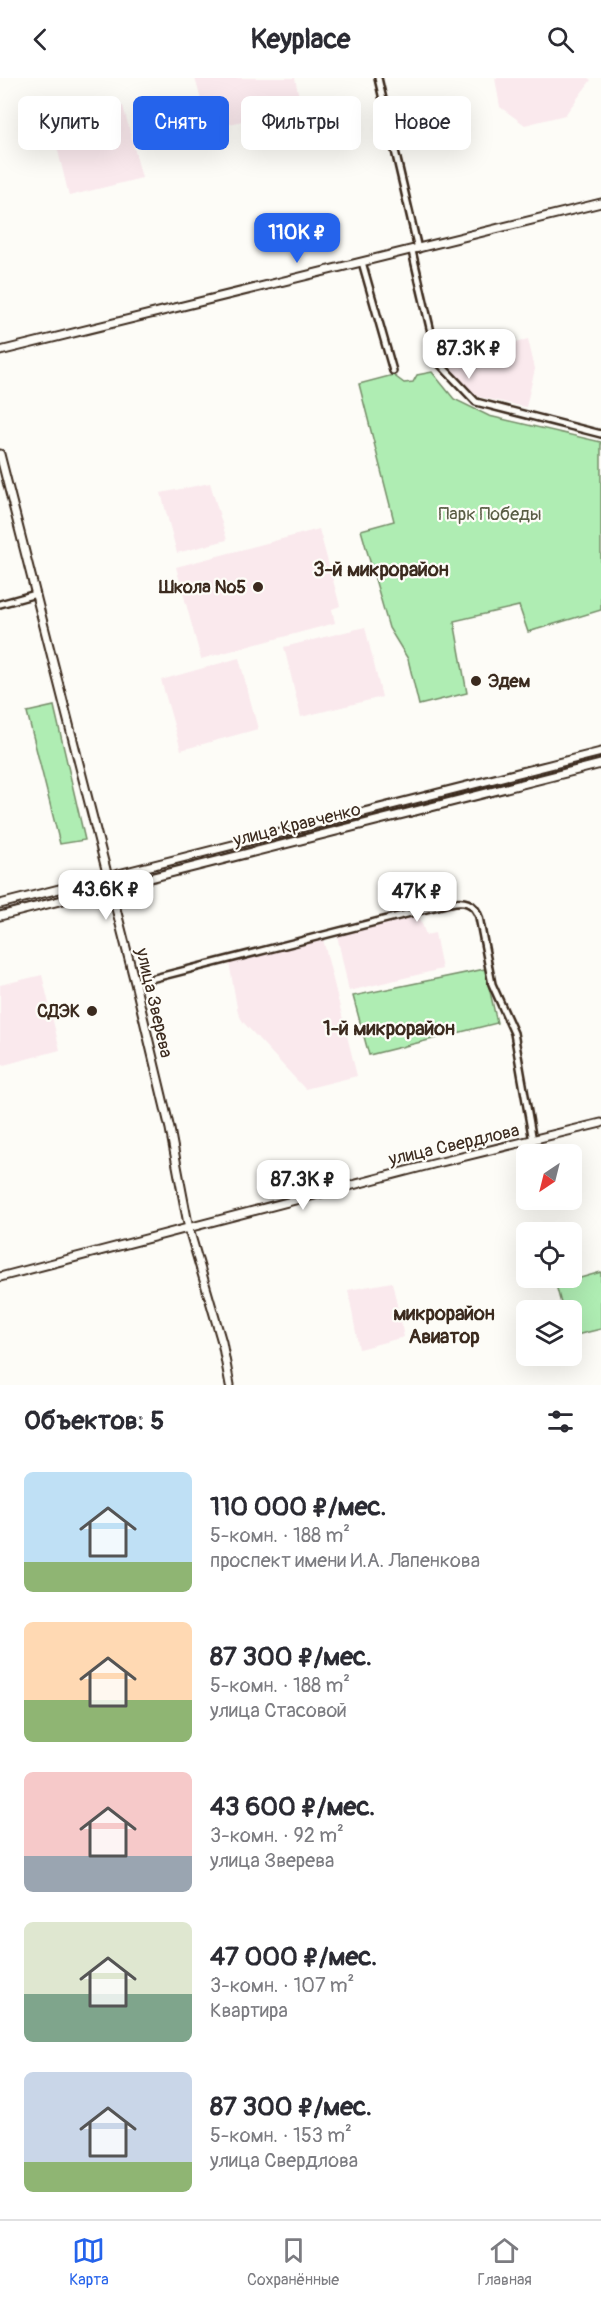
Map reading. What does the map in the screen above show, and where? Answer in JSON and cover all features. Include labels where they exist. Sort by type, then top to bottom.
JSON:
[{"type":"main road","points":[[0,351],[601,203]]},
{"type":"main road","name":"улица Зверева","points":[[0,454],[135,983],[170,1129],[189,1229],[222,1342],[230,1385]]},
{"type":"main road","name":"улица Кравченко","points":[[0,904],[600,752]]},
{"type":"main road","name":"улица Кравченко","points":[[0,916],[601,763]]},
{"type":"main road","name":"улица Свердлова","points":[[0,1277],[433,1164],[601,1123]]},
{"type":"street","points":[[378,78],[438,362],[464,392],[476,402],[601,435]]},
{"type":"street","points":[[362,262],[393,370]]},
{"type":"street","points":[[0,604],[36,594]]},
{"type":"street","points":[[600,752],[601,763]]},
{"type":"street","points":[[386,806],[389,817]]},
{"type":"street","points":[[351,814],[354,826]]},
{"type":"street","points":[[314,824],[317,835]]},
{"type":"street","points":[[277,833],[280,844]]},
{"type":"street","points":[[241,842],[244,853]]},
{"type":"street","points":[[217,848],[219,859]]},
{"type":"street","points":[[175,860],[177,870]]},
{"type":"street","points":[[54,890],[57,901]]},
{"type":"street","points":[[135,983],[450,903],[461,901],[470,903],[477,909],[492,984],[514,1033],[533,1141]]},
{"type":"shaded area","points":[[195,78],[295,78],[299,96],[241,96],[241,121],[229,124],[229,96],[200,96]]},
{"type":"shaded area","points":[[495,78],[588,78],[591,80],[565,115],[525,125],[500,107]]},
{"type":"shaded area","points":[[123,106],[142,178],[69,196],[58,150],[121,150],[121,107]]},
{"type":"shaded area","points":[[528,339],[535,369],[526,407],[479,397],[452,373],[452,366],[459,356]]},
{"type":"shaded area","points":[[210,483],[227,540],[177,553],[161,493]]},
{"type":"shaded area","name":"Школа №5","points":[[319,529],[340,606],[332,609],[335,623],[201,659],[176,567]]},
{"type":"shaded area","points":[[365,627],[382,697],[301,717],[284,647]]},
{"type":"shaded area","points":[[239,658],[258,729],[181,750],[161,680]]},
{"type":"shaded area","points":[[418,913],[426,935],[435,933],[442,969],[349,991],[337,935]]},
{"type":"shaded area","points":[[323,939],[357,1076],[305,1089],[243,1022],[238,1013],[229,962]]},
{"type":"shaded area","points":[[42,975],[60,1050],[0,1066],[0,985]]},
{"type":"shaded area","points":[[392,1282],[404,1337],[359,1349],[348,1290]]},
{"type":"green space","name":"Парк Победы","points":[[432,372],[454,399],[489,416],[601,442],[601,610],[528,632],[519,606],[454,621],[467,693],[419,705],[408,659],[389,628],[361,530],[394,521],[359,384],[393,375],[404,383],[413,382],[417,375]]},
{"type":"green space","points":[[54,706],[85,840],[60,844],[27,712]]},
{"type":"green space","points":[[485,969],[497,1023],[369,1055],[353,996]]},
{"type":"green space","points":[[601,1272],[601,1329],[582,1334],[582,1300],[560,1300],[557,1288],[582,1288],[582,1277]]},
{"type":"tram line","points":[[0,911],[601,758]]},
{"type":"place","name":"Школа №5","points":[[258,587]]},
{"type":"place","name":"Эдем","points":[[476,681]]},
{"type":"place","name":"СДЭК","points":[[92,1011]]},
{"type":"district","name":"3-й микрорайон","points":[[381,569]]},
{"type":"district","name":"1-й микрорайон","points":[[389,1028]]},
{"type":"district","name":"микрорайон Авиатор","points":[[444,1324]]}]
